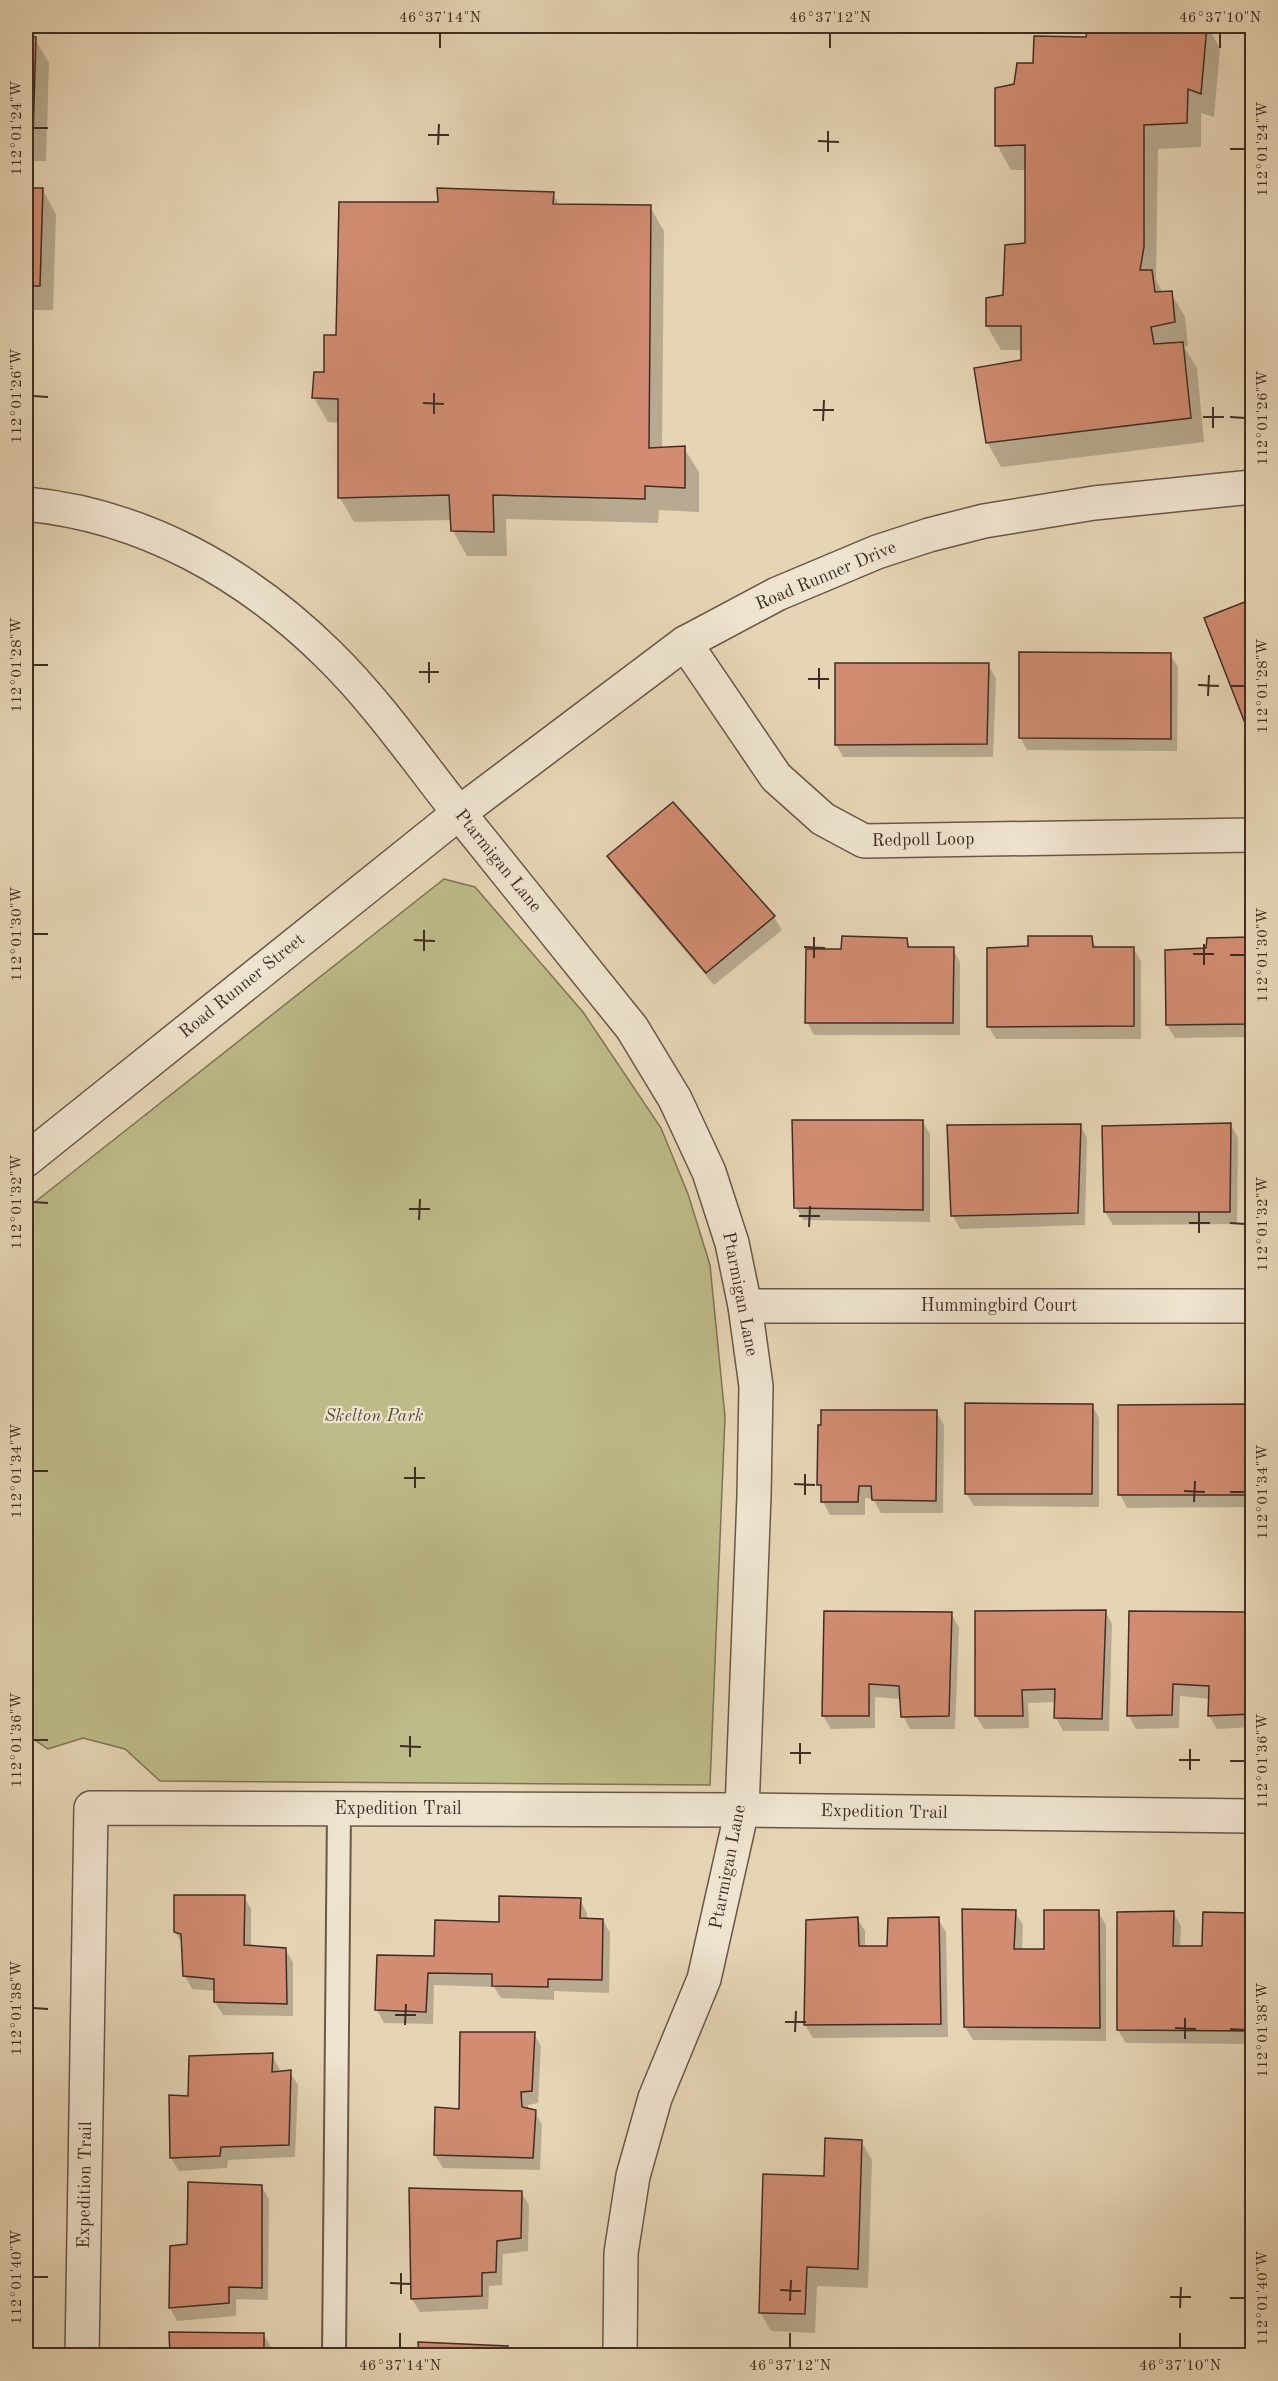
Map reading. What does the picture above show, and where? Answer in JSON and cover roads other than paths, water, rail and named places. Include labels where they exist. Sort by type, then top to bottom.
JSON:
[{"type":"street","name":"Road Runner Drive","points":[[459,813],[685,643],[777,594],[877,552],[929,535],[984,521],[1094,503],[1252,487]]},
{"type":"street","name":"Ptarmigan Lane","points":[[26,504],[96,516],[142,530],[186,550],[263,597],[329,654],[356,684],[632,1028],[675,1099],[712,1182],[732,1243],[745,1306],[756,1386],[754,1496],[741,1810],[704,1979],[655,2098],[633,2175],[621,2253],[620,2355]]},
{"type":"street","name":"Redpoll Loop","points":[[685,643],[776,777],[823,819],[864,841],[1252,835]]},
{"type":"street","name":"Road Runner Street","points":[[26,1160],[459,813]]},
{"type":"street","name":"Hummingbird Court","points":[[745,1306],[1252,1306]]},
{"type":"street","name":"Expedition Trail","points":[[82,2355],[91,1808],[741,1810],[1252,1816]]},
{"type":"lane","points":[[333,2355],[339,1809]]},
{"type":"park label","name":"Skelton Park","points":[[374,1416]]}]
